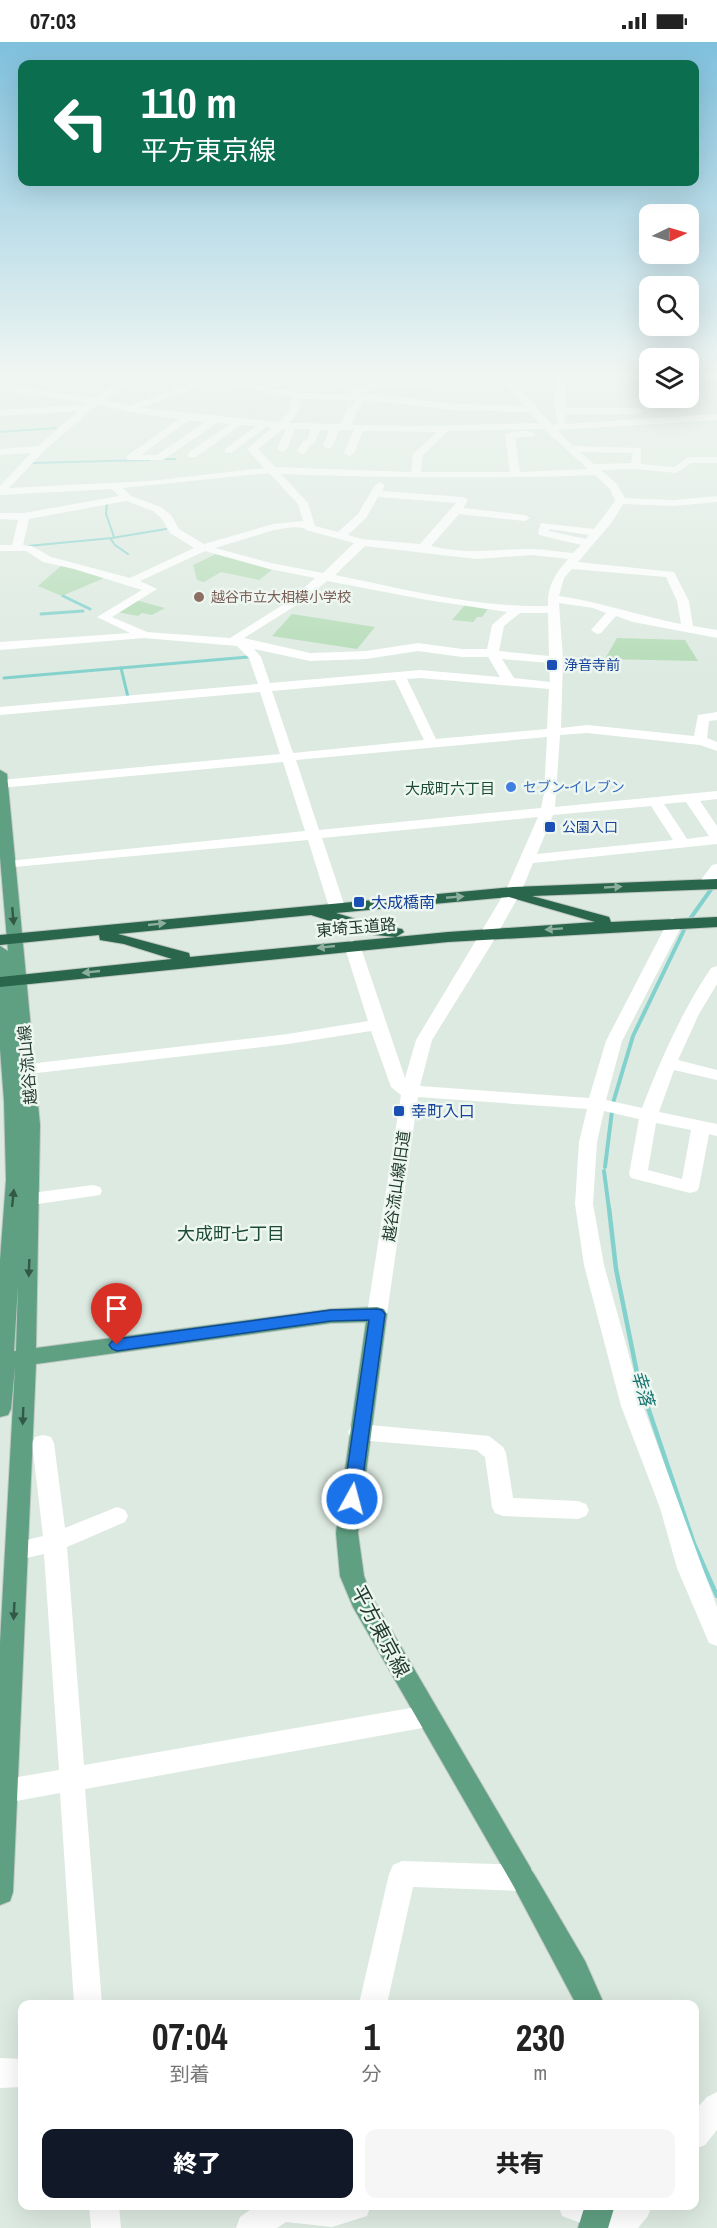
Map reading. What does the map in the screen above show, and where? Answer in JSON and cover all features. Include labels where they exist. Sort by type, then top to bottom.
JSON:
[{"type":"highway","name":"東埼玉道路","points":[[8,941],[258,914],[513,892],[714,884]]},
{"type":"highway","points":[[513,892],[522,899],[604,920],[636,924]]},
{"type":"highway","points":[[258,914],[328,915],[380,932],[465,927],[489,933]]},
{"type":"highway","name":"東埼玉道路","points":[[5,978],[489,933],[636,924],[717,922]]},
{"type":"highway","points":[[8,941],[116,938],[131,940],[171,954],[236,956]]},
{"type":"main road","name":"越谷流山線","points":[[0,1892],[2,1791],[18,1551],[9,1360],[15,1180],[14,1101],[5,978],[8,941],[8,865],[1,779]]},
{"type":"main road","name":"越谷流山線","points":[[0,951],[28,1069],[32,1125],[31,1199],[0,1409]]},
{"type":"main road","points":[[9,1360],[331,1316],[377,1314]]},
{"type":"main road","name":"平方東京線","points":[[377,1314],[359,1432],[347,1533],[352,1576],[361,1600],[523,1878],[575,1971],[588,2000]]},
{"type":"street","points":[[14,476],[0,492],[115,486],[212,476]]},
{"type":"street","points":[[276,476],[303,503],[312,529],[339,537],[362,542],[423,548],[450,554],[476,556],[532,552],[572,561],[670,574],[684,603],[688,619],[687,629]]},
{"type":"street","points":[[339,537],[362,516],[384,476]]},
{"type":"street","points":[[602,476],[612,484],[620,501]]},
{"type":"street","points":[[115,486],[127,498],[157,508],[167,517],[174,531],[202,547],[270,566],[427,597],[517,610],[553,604],[595,606],[687,629],[717,634]]},
{"type":"street","points":[[375,494],[463,500],[423,548]]},
{"type":"street","points":[[0,516],[19,515],[22,518],[127,498]]},
{"type":"street","points":[[620,501],[673,503],[717,499]]},
{"type":"street","points":[[553,604],[555,586],[620,501]]},
{"type":"street","points":[[455,511],[497,508]]},
{"type":"street","points":[[455,511],[525,518]]},
{"type":"street","points":[[455,511],[486,522]]},
{"type":"street","points":[[16,547],[22,518]]},
{"type":"street","points":[[131,582],[157,566],[202,547],[290,523],[309,525]]},
{"type":"street","points":[[588,543],[543,533],[544,525],[597,533]]},
{"type":"street","points":[[239,642],[243,633],[296,601],[362,542]]},
{"type":"street","points":[[0,548],[16,547],[35,551],[47,560],[151,588],[103,617],[145,635]]},
{"type":"street","name":"越谷流山線旧道","points":[[377,1314],[410,1092],[424,1040],[513,892],[547,813],[551,794],[557,660],[553,604]]},
{"type":"street","points":[[510,683],[492,653],[498,626],[517,610]]},
{"type":"street","points":[[597,630],[613,612]]},
{"type":"street","points":[[0,646],[145,635],[239,642],[310,657],[366,655],[418,647],[557,660]]},
{"type":"street","points":[[239,642],[255,657],[337,907]]},
{"type":"street","points":[[436,675],[447,651]]},
{"type":"street","points":[[0,711],[399,676],[436,675],[556,686]]},
{"type":"street","points":[[399,676],[432,744]]},
{"type":"street","points":[[700,741],[704,718],[717,716]]},
{"type":"street","points":[[1,779],[288,757],[587,729],[700,741],[717,747]]},
{"type":"street","points":[[8,865],[717,795]]},
{"type":"street","points":[[528,859],[717,839],[690,797]]},
{"type":"street","points":[[655,801],[683,844]]},
{"type":"street","points":[[714,884],[708,880],[717,868]]},
{"type":"street","points":[[672,923],[672,929],[614,1041],[587,1150],[584,1204],[594,1264],[632,1406],[671,1508],[689,1568],[717,1636]]},
{"type":"street","points":[[352,945],[377,1025],[400,1087],[410,1092],[534,1098],[597,1104],[649,1114],[709,1128],[690,1187],[638,1174],[649,1114],[668,1063],[691,1014],[717,971]]},
{"type":"street","points":[[28,1069],[288,1039],[377,1025]]},
{"type":"street","points":[[668,1063],[717,1075]]},
{"type":"street","points":[[31,1199],[93,1191]]},
{"type":"street","points":[[359,1432],[481,1442],[495,1453],[503,1507],[578,1510]]},
{"type":"street","points":[[43,1443],[55,1542],[88,2000]]},
{"type":"street","points":[[18,1551],[55,1542],[117,1516]]},
{"type":"street","points":[[2,1791],[428,1716]]},
{"type":"street","points":[[374,2000],[402,1874],[523,1878]]},
{"type":"street","points":[[0,2073],[18,2073]]},
{"type":"street","points":[[104,2210],[106,2228]]},
{"type":"street","points":[[251,2228],[276,2210]]},
{"type":"street","points":[[315,2210],[332,2212],[339,2210]]},
{"type":"street","points":[[596,2216],[618,2210]]},
{"type":"green space","points":[[216,554],[272,570],[259,580],[221,572],[204,582],[197,580],[193,565]]},
{"type":"green space","points":[[62,565],[104,578],[62,596],[38,586]]},
{"type":"green space","points":[[136,600],[165,608],[152,615],[142,613],[138,616],[117,612]]},
{"type":"green space","points":[[465,605],[488,609],[482,617],[477,617],[473,622],[452,620]]},
{"type":"green space","points":[[292,614],[375,627],[357,649],[272,636]]},
{"type":"green space","points":[[617,638],[685,640],[698,661],[605,659]]},
{"type":"waterway","points":[[107,503],[106,514],[114,537]]},
{"type":"waterway","points":[[110,538],[166,529]]},
{"type":"waterway","points":[[28,546],[110,538]]},
{"type":"waterway","points":[[110,538],[115,545],[128,554]]},
{"type":"waterway","points":[[63,596],[90,609]]},
{"type":"waterway","points":[[41,614],[83,611]]},
{"type":"waterway","points":[[4,678],[248,657]]},
{"type":"waterway","points":[[121,668],[128,697]]},
{"type":"waterway","name":"幸落","points":[[690,919],[712,888]]},
{"type":"waterway","name":"幸落","points":[[613,1103],[633,1036],[684,930]]},
{"type":"waterway","name":"幸落","points":[[605,1167],[612,1111]]},
{"type":"waterway","name":"幸落","points":[[604,1171],[609,1209]]},
{"type":"waterway","name":"幸落","points":[[609,1208],[616,1269],[638,1378],[694,1544],[717,1596]]},
{"type":"place","name":"越谷市立大相模小学校","points":[[199,597]]},
{"type":"place","name":"浄音寺前","points":[[552,665]]},
{"type":"place","name":"セブン-イレブン","points":[[511,787]]},
{"type":"place","name":"公園入口","points":[[550,827]]},
{"type":"place","name":"大成橋南","points":[[359,902]]},
{"type":"place","name":"幸町入口","points":[[399,1111]]},
{"type":"district","name":"大成町六丁目","points":[[450,788]]},
{"type":"district","name":"大成町七丁目","points":[[231,1233]]},
{"type":"route","points":[[117,1345],[331,1316],[377,1314],[359,1432],[352,1499]]}]
